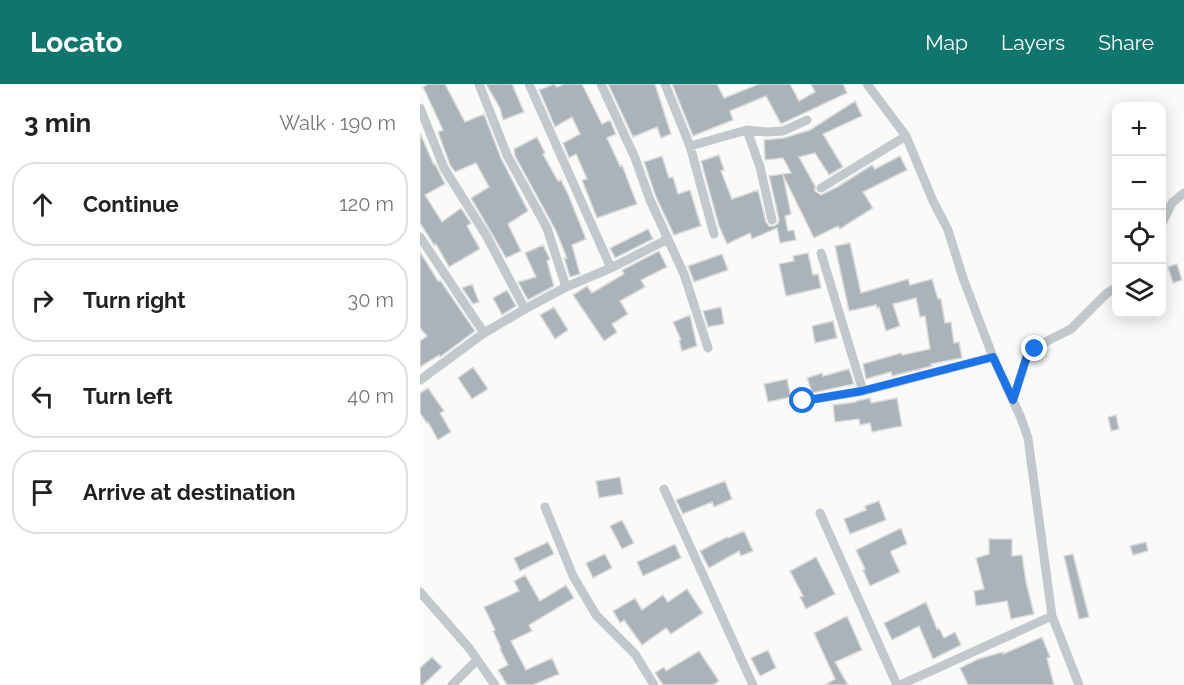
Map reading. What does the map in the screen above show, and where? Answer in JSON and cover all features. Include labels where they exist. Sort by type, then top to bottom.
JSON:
[{"type":"street","points":[[479,84],[507,155],[547,228],[566,287]]},
{"type":"street","points":[[529,84],[610,268]]},
{"type":"street","points":[[601,84],[684,274],[708,348]]},
{"type":"street","points":[[665,84],[690,146],[714,234]]},
{"type":"street","points":[[867,84],[906,136],[933,201],[948,230],[963,278],[993,357],[1028,438],[1052,616],[1079,685]]},
{"type":"street","points":[[420,108],[444,168],[486,235],[525,309]]},
{"type":"street","points":[[690,146],[747,130],[783,131],[807,120]]},
{"type":"street","points":[[747,130],[760,167],[772,220]]},
{"type":"street","points":[[821,188],[906,136]]},
{"type":"street","points":[[1166,213],[1172,203],[1184,193]]},
{"type":"street","points":[[420,237],[484,333]]},
{"type":"street","points":[[420,380],[484,333],[525,309],[668,239]]},
{"type":"street","points":[[821,253],[862,391]]},
{"type":"street","points":[[1013,400],[1027,356],[1045,342],[1071,329],[1112,290]]},
{"type":"street","points":[[803,401],[862,391],[993,357]]},
{"type":"street","points":[[664,489],[753,685]]},
{"type":"street","points":[[545,507],[573,576],[596,615],[634,654],[654,685]]},
{"type":"street","points":[[820,513],[898,685],[1052,616]]},
{"type":"street","points":[[420,592],[495,685]]},
{"type":"street","points":[[452,685],[477,660]]},
{"type":"building","points":[[428,84],[445,84],[465,122],[484,114],[501,158],[528,211],[508,224],[521,251],[506,258],[471,198],[489,187],[476,163],[455,172],[450,165],[438,132],[443,130],[423,87]]},
{"type":"building","points":[[486,84],[512,84],[524,112],[503,120],[500,108]]},
{"type":"building","points":[[554,84],[557,87],[564,84],[582,84],[602,124],[610,120],[616,134],[607,138],[620,166],[622,165],[637,204],[597,218],[582,180],[587,179],[576,154],[569,158],[563,143],[580,134],[572,117],[555,127],[539,90]]},
{"type":"building","points":[[608,84],[655,84],[671,134],[661,138],[657,127],[633,137]]},
{"type":"building","points":[[672,84],[717,84],[724,98],[759,84],[790,84],[799,101],[815,92],[811,84],[843,84],[847,93],[781,124],[766,96],[730,111],[733,120],[693,136]]},
{"type":"building","points":[[855,101],[862,116],[823,134],[843,167],[829,175],[815,153],[799,157],[815,186],[815,191],[821,195],[872,165],[875,169],[900,156],[907,170],[863,192],[873,208],[840,229],[838,226],[814,238],[783,175],[791,214],[785,216],[788,231],[794,230],[796,240],[780,243],[777,228],[752,239],[750,233],[727,244],[719,226],[701,161],[719,155],[724,170],[721,171],[732,199],[758,190],[766,222],[769,226],[774,226],[779,219],[769,176],[791,173],[783,158],[765,160],[764,140],[784,138],[810,130]]},
{"type":"building","points":[[420,133],[445,184],[425,195],[442,222],[461,208],[471,223],[467,226],[480,249],[449,267],[436,244],[434,245],[420,223]]},
{"type":"building","points":[[537,137],[545,153],[543,154],[568,194],[586,239],[572,245],[580,274],[570,277],[564,258],[567,258],[556,231],[515,156],[514,149]]},
{"type":"building","points":[[662,156],[669,178],[673,177],[678,194],[690,190],[701,226],[674,235],[656,197],[644,162]]},
{"type":"building","points":[[648,229],[653,239],[615,258],[610,248]]},
{"type":"building","points":[[850,243],[861,293],[908,279],[910,285],[932,279],[938,299],[941,299],[945,323],[951,322],[954,343],[959,342],[962,358],[931,364],[932,366],[892,376],[891,372],[866,379],[863,364],[901,353],[902,355],[930,349],[925,316],[920,317],[916,298],[893,304],[900,326],[886,331],[879,307],[877,308],[876,305],[849,311],[835,246]]},
{"type":"building","points":[[543,245],[550,259],[547,261],[554,286],[528,300],[518,282],[536,277],[525,253]]},
{"type":"building","points":[[659,251],[667,267],[641,280],[645,287],[620,301],[628,314],[612,324],[617,332],[604,341],[573,295],[587,286],[592,293],[624,274],[622,270]]},
{"type":"building","points":[[420,252],[475,331],[440,357],[439,355],[420,367],[420,341],[427,336],[420,328]]},
{"type":"building","points":[[808,253],[813,275],[818,274],[821,288],[786,296],[779,264],[794,261],[793,256]]},
{"type":"building","points":[[722,254],[728,270],[694,282],[688,266]]},
{"type":"building","points":[[1177,264],[1182,280],[1173,283],[1168,267]]},
{"type":"building","points":[[472,284],[479,302],[473,304],[462,288]]},
{"type":"building","points":[[507,290],[516,306],[502,315],[493,298]]},
{"type":"building","points":[[554,307],[568,330],[555,339],[540,315]]},
{"type":"building","points":[[721,307],[724,324],[708,327],[703,311]]},
{"type":"building","points":[[690,315],[697,346],[682,351],[679,341],[681,340],[673,322]]},
{"type":"building","points":[[833,321],[837,338],[815,343],[812,326]]},
{"type":"building","points":[[473,367],[488,389],[472,399],[458,378]]},
{"type":"building","points":[[849,369],[854,384],[812,393],[807,378]]},
{"type":"building","points":[[787,379],[791,397],[768,402],[764,384]]},
{"type":"building","points":[[428,388],[444,411],[440,413],[451,432],[438,440],[420,413],[420,393]]},
{"type":"building","points":[[870,398],[871,403],[897,398],[902,426],[872,432],[870,423],[860,425],[859,419],[835,422],[833,405]]},
{"type":"building","points":[[1116,415],[1119,429],[1111,431],[1108,417]]},
{"type":"building","points":[[620,477],[623,494],[599,498],[596,481]]},
{"type":"building","points":[[725,481],[732,499],[714,507],[712,502],[683,514],[676,500]]},
{"type":"building","points":[[879,501],[886,520],[850,534],[844,519],[866,510],[865,506]]},
{"type":"building","points":[[622,520],[634,543],[622,549],[610,526]]},
{"type":"building","points":[[901,528],[907,544],[891,551],[900,572],[870,586],[856,550]]},
{"type":"building","points":[[744,531],[753,551],[741,556],[739,551],[709,568],[700,551]]},
{"type":"building","points":[[989,539],[1012,539],[1012,556],[1022,555],[1034,614],[1011,619],[1007,601],[976,606],[974,591],[984,589],[976,558],[989,554]]},
{"type":"building","points":[[548,542],[554,554],[520,571],[514,558]]},
{"type":"building","points":[[1146,542],[1148,551],[1133,555],[1130,546]]},
{"type":"building","points":[[675,544],[681,558],[643,576],[637,562]]},
{"type":"building","points":[[605,554],[612,568],[593,578],[586,563]]},
{"type":"building","points":[[1073,554],[1089,617],[1079,619],[1064,556]]},
{"type":"building","points":[[816,557],[835,594],[806,609],[800,597],[803,596],[790,571]]},
{"type":"building","points":[[525,575],[540,601],[566,585],[574,598],[529,625],[532,631],[511,641],[526,670],[552,658],[559,674],[533,685],[507,685],[498,670],[508,665],[484,607],[519,591],[514,581]]},
{"type":"building","points":[[687,589],[703,613],[671,634],[666,628],[642,645],[624,620],[620,623],[613,611],[635,598],[642,610],[663,595],[668,602]]},
{"type":"building","points":[[926,602],[937,629],[939,628],[944,638],[955,632],[961,645],[933,659],[919,626],[892,640],[884,623]]},
{"type":"building","points":[[847,616],[862,650],[835,662],[848,685],[825,685],[835,679],[814,633]]},
{"type":"building","points":[[1042,637],[1050,657],[1047,658],[1054,685],[968,685],[960,668],[978,659],[1003,652],[1003,654]]},
{"type":"building","points":[[768,650],[776,668],[760,676],[751,658]]},
{"type":"building","points":[[699,651],[719,681],[713,685],[663,685],[655,673],[664,667],[666,671]]},
{"type":"building","points":[[432,657],[442,667],[423,685],[420,685],[420,668]]},
{"type":"route","points":[[803,401],[862,391],[993,357],[1013,400],[1027,356],[1035,349]]}]
